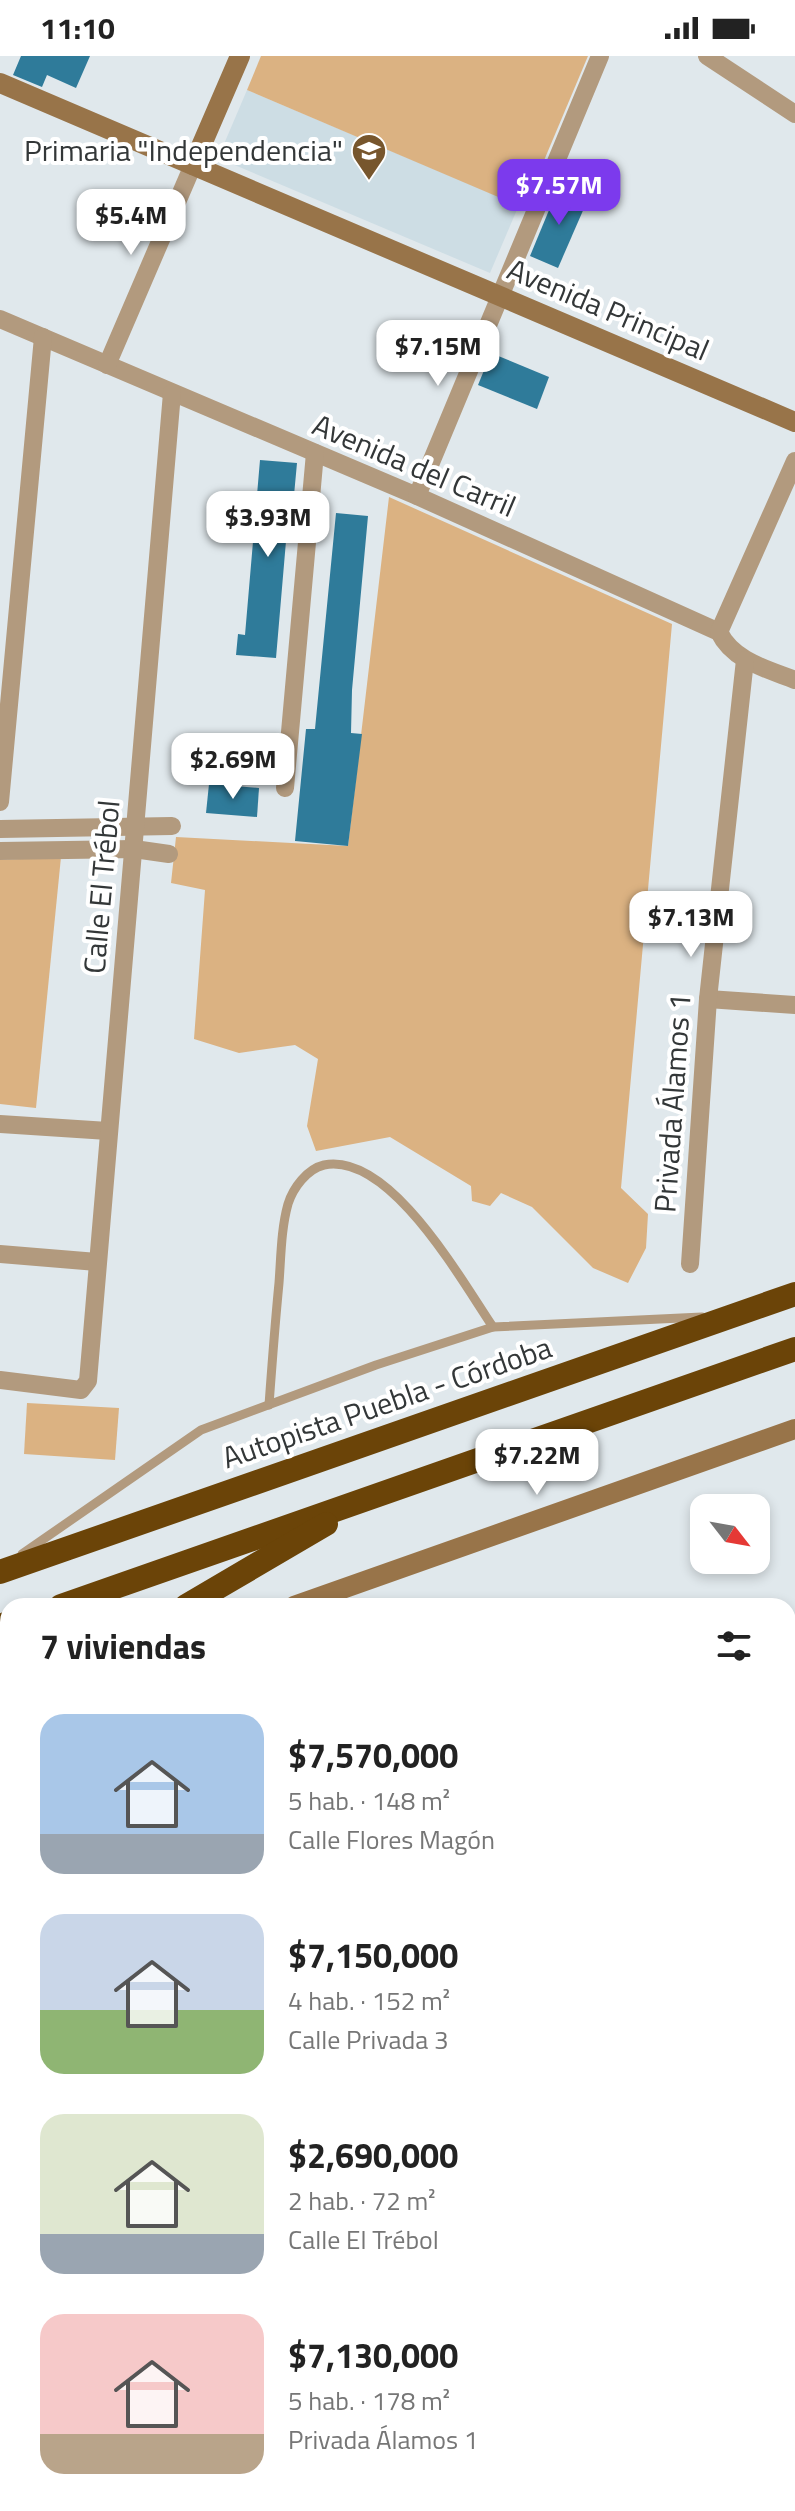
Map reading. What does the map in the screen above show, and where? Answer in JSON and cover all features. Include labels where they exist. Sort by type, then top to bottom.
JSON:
[{"type":"highway","name":"Autopista Puebla - Córdoba","points":[[0,1571],[795,1294]]},
{"type":"highway","points":[[84,1598],[795,1349]]},
{"type":"highway","points":[[200,1598],[382,1492]]},
{"type":"street","points":[[107,365],[240,56]]},
{"type":"street","points":[[417,496],[600,56]]},
{"type":"street","points":[[707,56],[730,62],[795,114]]},
{"type":"street","name":"Avenida Principal","points":[[0,83],[795,422]]},
{"type":"street","name":"Avenida del Carril","points":[[0,319],[417,496],[719,632],[726,647],[745,660],[795,680]]},
{"type":"street","points":[[0,802],[43,337]]},
{"type":"street","name":"Calle El Trébol","points":[[0,1384],[81,1390],[86,1386],[172,393]]},
{"type":"street","points":[[285,788],[315,453]]},
{"type":"street","points":[[719,632],[795,461]]},
{"type":"street","name":"Privada Álamos 1","points":[[690,1264],[708,999],[745,660]]},
{"type":"street","points":[[0,829],[172,826]]},
{"type":"street","points":[[0,851],[134,849],[169,854]]},
{"type":"street","points":[[708,999],[795,1005]]},
{"type":"street","points":[[0,1124],[108,1131]]},
{"type":"street","points":[[0,1254],[97,1262]]},
{"type":"street","points":[[317,1598],[795,1429]]},
{"type":"lane","points":[[269,1405],[282,1238],[289,1202],[304,1177],[318,1167],[336,1163],[366,1172],[398,1197],[493,1327]]},
{"type":"lane","points":[[0,1571],[201,1430],[493,1327],[733,1316]]},
{"type":"shaded area","points":[[261,56],[588,56],[524,208],[247,90]]},
{"type":"shaded area","name":"Primaria \"Independencia\"","points":[[247,90],[519,205],[490,273],[218,158]]},
{"type":"shaded area","points":[[389,497],[672,624],[621,1188],[648,1214],[646,1248],[628,1283],[593,1268],[532,1207],[501,1193],[490,1206],[472,1201],[471,1186],[390,1137],[316,1151],[307,1126],[318,1059],[295,1045],[239,1053],[194,1039],[205,890],[171,883],[176,837],[348,846]]},
{"type":"shaded area","points":[[61,857],[36,1108],[0,1104],[0,860]]},
{"type":"shaded area","points":[[27,1403],[119,1408],[115,1460],[24,1454]]},
{"type":"building","points":[[21,56],[90,56],[76,88],[47,75],[42,87],[13,75]]},
{"type":"building","points":[[559,186],[588,199],[558,268],[530,256]]},
{"type":"building","points":[[491,353],[549,377],[537,409],[478,385]]},
{"type":"building","points":[[260,460],[297,463],[293,506],[289,506],[276,658],[236,655],[238,634],[245,635]]},
{"type":"building","points":[[336,513],[368,516],[352,690],[351,733],[362,734],[348,846],[295,841],[306,729],[315,729]]},
{"type":"building","points":[[209,784],[259,788],[257,817],[206,813]]},
{"type":"place","name":"Primaria \"Independencia\"","points":[[369,182]]}]
